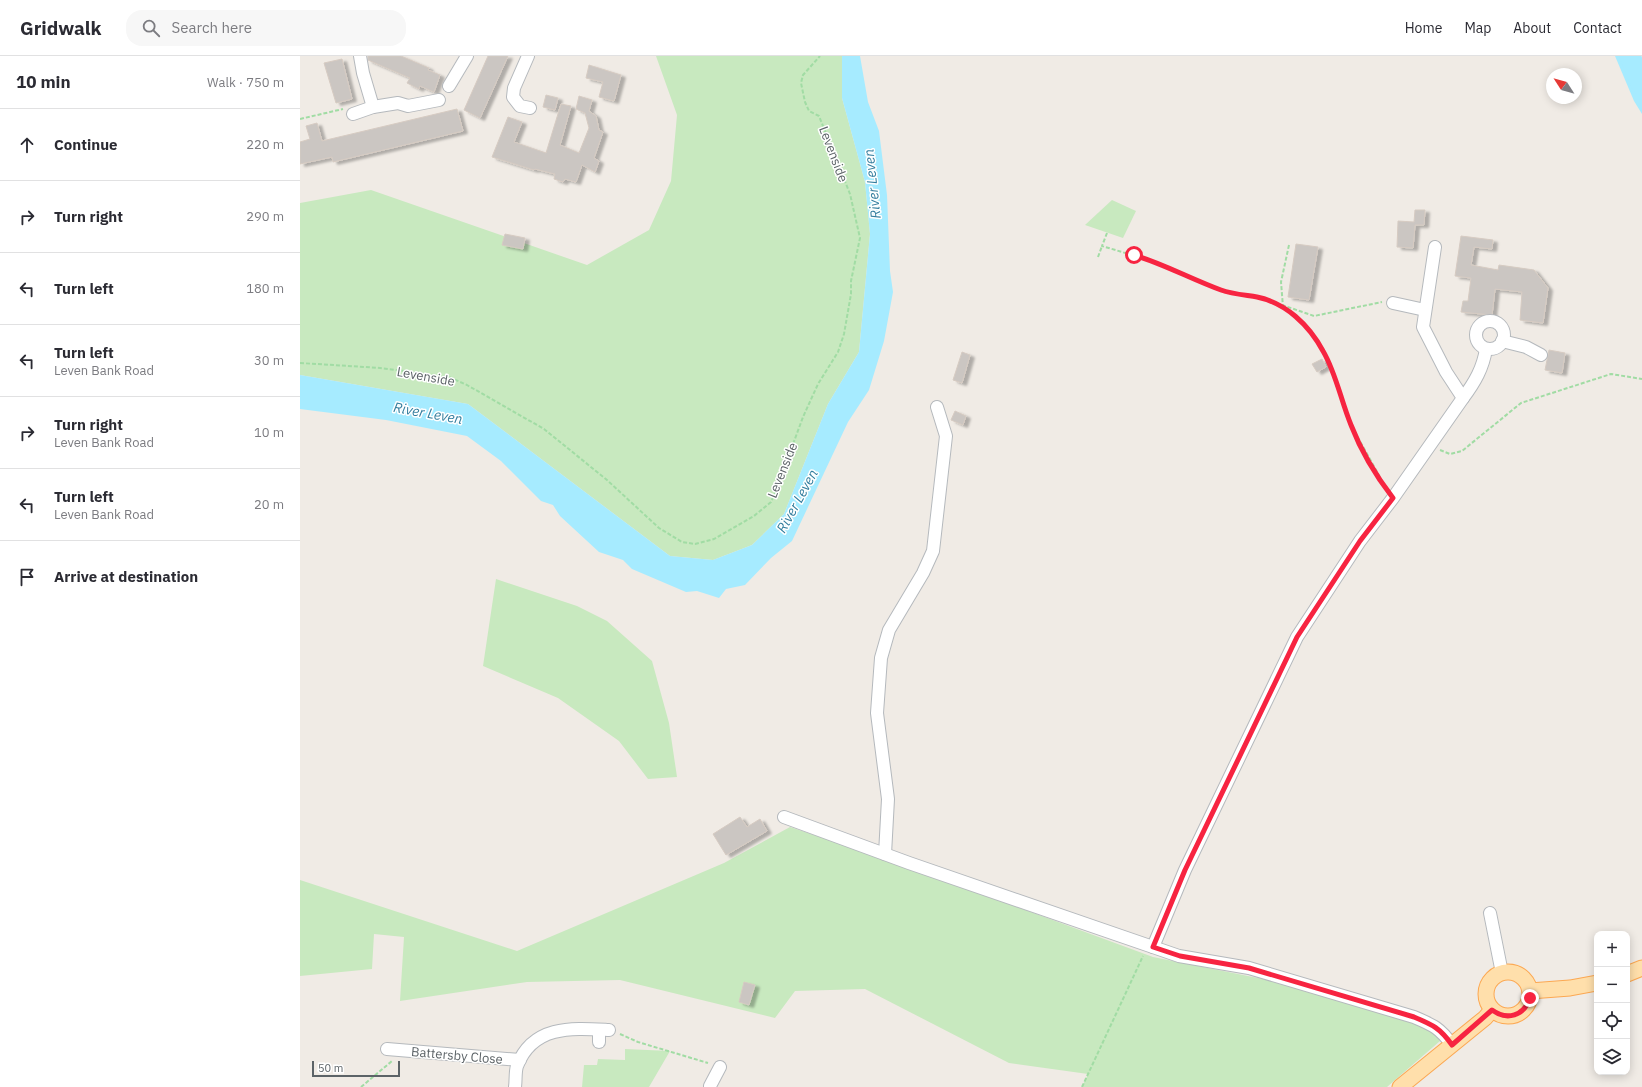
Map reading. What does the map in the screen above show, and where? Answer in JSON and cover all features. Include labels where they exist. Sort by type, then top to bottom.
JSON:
[{"type":"main road","points":[[1630,973],[1642,968]]},
{"type":"main road","points":[[1502,973],[1517,974],[1523,978],[1530,991],[1528,1005],[1518,1014],[1504,1016],[1492,1010],[1486,996],[1490,982],[1502,973]]},
{"type":"main road","points":[[1530,991],[1570,988],[1594,984]]},
{"type":"main road","points":[[1400,1087],[1492,1010]]},
{"type":"street","points":[[360,56],[363,73],[374,107]]},
{"type":"street","points":[[449,86],[466,56]]},
{"type":"street","points":[[528,56],[514,88],[513,98],[520,106],[530,108]]},
{"type":"street","points":[[353,114],[374,107],[398,102],[408,106],[440,100]]},
{"type":"street","points":[[1435,247],[1423,327],[1446,372],[1463,398]]},
{"type":"street","points":[[1393,303],[1425,310]]},
{"type":"street","points":[[1485,322],[1494,322],[1500,326],[1503,332],[1502,341],[1497,347],[1486,349],[1480,345],[1476,336],[1479,326],[1485,322]]},
{"type":"street","points":[[1502,341],[1526,347],[1541,355]]},
{"type":"street","points":[[1151,946],[1185,870],[1297,637],[1360,541],[1393,498],[1474,383],[1484,364],[1486,349]]},
{"type":"street","points":[[885,854],[888,799],[877,713],[882,658],[889,630],[923,572],[933,551],[946,436],[937,407]]},
{"type":"street","points":[[784,817],[885,854],[1180,956],[1249,968],[1414,1017],[1430,1023],[1443,1032],[1452,1045]]},
{"type":"street","points":[[1490,913],[1502,973]]},
{"type":"street","name":"Battersby Close","points":[[515,1087],[517,1066],[520,1060],[527,1049],[547,1033],[571,1028],[604,1030]]},
{"type":"street","points":[[599,1042],[604,1030]]},
{"type":"street","name":"Battersby Close","points":[[392,1053],[520,1060]]},
{"type":"street","points":[[711,1087],[720,1067]]},
{"type":"path","name":"Levenside","points":[[300,363],[380,368],[449,377],[467,384],[544,429],[613,485],[659,528],[682,542],[695,544],[714,539],[754,516],[771,502],[810,400],[838,352],[844,334],[851,294],[851,281],[860,238],[850,194],[824,128],[819,116],[809,111],[805,102],[801,83],[803,75],[820,56]]},
{"type":"path","points":[[300,118],[351,108],[353,114]]},
{"type":"path","points":[[1098,257],[1107,233]]},
{"type":"path","points":[[1289,245],[1282,282],[1283,306],[1312,332],[1324,351],[1359,444],[1380,481],[1393,498]]},
{"type":"path","points":[[1102,246],[1162,264],[1187,277],[1223,291],[1259,297],[1314,316],[1380,302],[1393,303]]},
{"type":"path","points":[[1429,446],[1450,454],[1462,451],[1521,403],[1579,383],[1611,374],[1642,379]]},
{"type":"path","points":[[1082,1087],[1151,946]]},
{"type":"path","points":[[604,1030],[720,1067]]},
{"type":"path","points":[[361,1087],[392,1053]]},
{"type":"green space","points":[[656,56],[842,56],[842,98],[865,182],[870,234],[859,352],[828,404],[784,514],[752,545],[713,560],[670,556],[468,404],[300,375],[300,203],[371,190],[587,265],[649,230],[671,181],[677,115]]},
{"type":"green space","points":[[1112,200],[1136,211],[1123,238],[1085,225]]},
{"type":"green space","points":[[496,579],[577,606],[607,621],[652,661],[669,723],[677,777],[648,779],[619,741],[558,698],[483,666]]},
{"type":"green space","points":[[790,827],[890,860],[1153,957],[1268,980],[1415,1022],[1433,1030],[1440,1041],[1387,1087],[1082,1087],[1088,1074],[1009,1063],[865,989],[795,991],[775,1018],[620,980],[527,982],[400,1001],[404,937],[374,934],[372,969],[300,976],[300,880],[517,951],[724,863]]},
{"type":"green space","points":[[625,1049],[670,1051],[649,1087],[582,1087],[584,1065],[597,1065],[598,1059],[625,1060]]},
{"type":"water","points":[[842,56],[860,56],[868,102],[879,131],[887,195],[890,271],[893,292],[884,341],[869,390],[848,422],[792,541],[771,558],[745,585],[726,589],[719,598],[697,591],[686,592],[632,569],[623,560],[599,552],[560,516],[553,505],[541,501],[501,461],[467,436],[386,420],[300,409],[300,375],[468,404],[670,556],[713,560],[752,545],[784,514],[828,404],[859,352],[870,234],[865,182],[842,98]]},
{"type":"water","points":[[1615,56],[1630,56],[1642,85],[1642,114],[1634,101]]},
{"type":"building","points":[[368,56],[401,56],[429,68],[428,70],[440,75],[434,92],[420,86],[419,89],[407,83],[410,78],[368,60]]},
{"type":"building","points":[[488,56],[508,56],[480,118],[464,110]]},
{"type":"building","points":[[342,59],[352,99],[336,103],[324,63]]},
{"type":"building","points":[[589,65],[621,75],[614,101],[599,97],[603,82],[586,78]]},
{"type":"building","points":[[546,95],[558,98],[555,110],[543,107]]},
{"type":"building","points":[[579,96],[592,100],[589,111],[596,116],[599,130],[603,132],[594,158],[599,161],[595,172],[582,165],[576,182],[565,179],[563,182],[554,179],[555,174],[534,170],[492,157],[508,117],[522,122],[514,142],[546,153],[561,104],[571,106],[560,145],[579,153],[589,128],[585,113],[576,109]]},
{"type":"building","points":[[457,109],[463,131],[333,162],[332,157],[300,164],[300,142],[310,139],[306,126],[317,123],[322,141]]},
{"type":"building","points":[[1415,210],[1425,210],[1424,225],[1415,225],[1413,248],[1397,247],[1398,221],[1414,222]]},
{"type":"building","points":[[505,234],[525,238],[523,249],[502,245]]},
{"type":"building","points":[[1461,236],[1493,240],[1492,249],[1474,247],[1471,265],[1498,270],[1499,265],[1534,270],[1548,288],[1543,323],[1520,320],[1522,292],[1495,289],[1492,315],[1461,312],[1463,301],[1468,301],[1471,278],[1455,276]]},
{"type":"building","points":[[1296,244],[1318,247],[1309,300],[1288,297]]},
{"type":"building","points":[[1549,350],[1565,353],[1562,373],[1545,370]]},
{"type":"building","points":[[962,352],[970,355],[962,383],[953,380]]},
{"type":"building","points":[[1322,359],[1326,367],[1317,372],[1312,364]]},
{"type":"building","points":[[955,411],[966,416],[963,425],[951,420]]},
{"type":"building","points":[[740,817],[747,827],[760,819],[767,831],[726,855],[713,834]]},
{"type":"building","points":[[744,982],[755,985],[749,1005],[739,1002]]},
{"type":"waterway","name":"River Leven","points":[[1630,56],[1642,85]]},
{"type":"route","points":[[1134,255],[1162,264],[1187,277],[1223,291],[1259,297],[1283,306],[1297,317],[1312,332],[1324,351],[1359,444],[1380,481],[1393,498],[1360,541],[1297,637],[1185,870],[1153,947],[1180,956],[1249,968],[1294,980],[1414,1017],[1430,1023],[1443,1032],[1452,1045],[1485,1018],[1492,1010],[1504,1016],[1518,1014],[1528,1005],[1530,998]]}]
